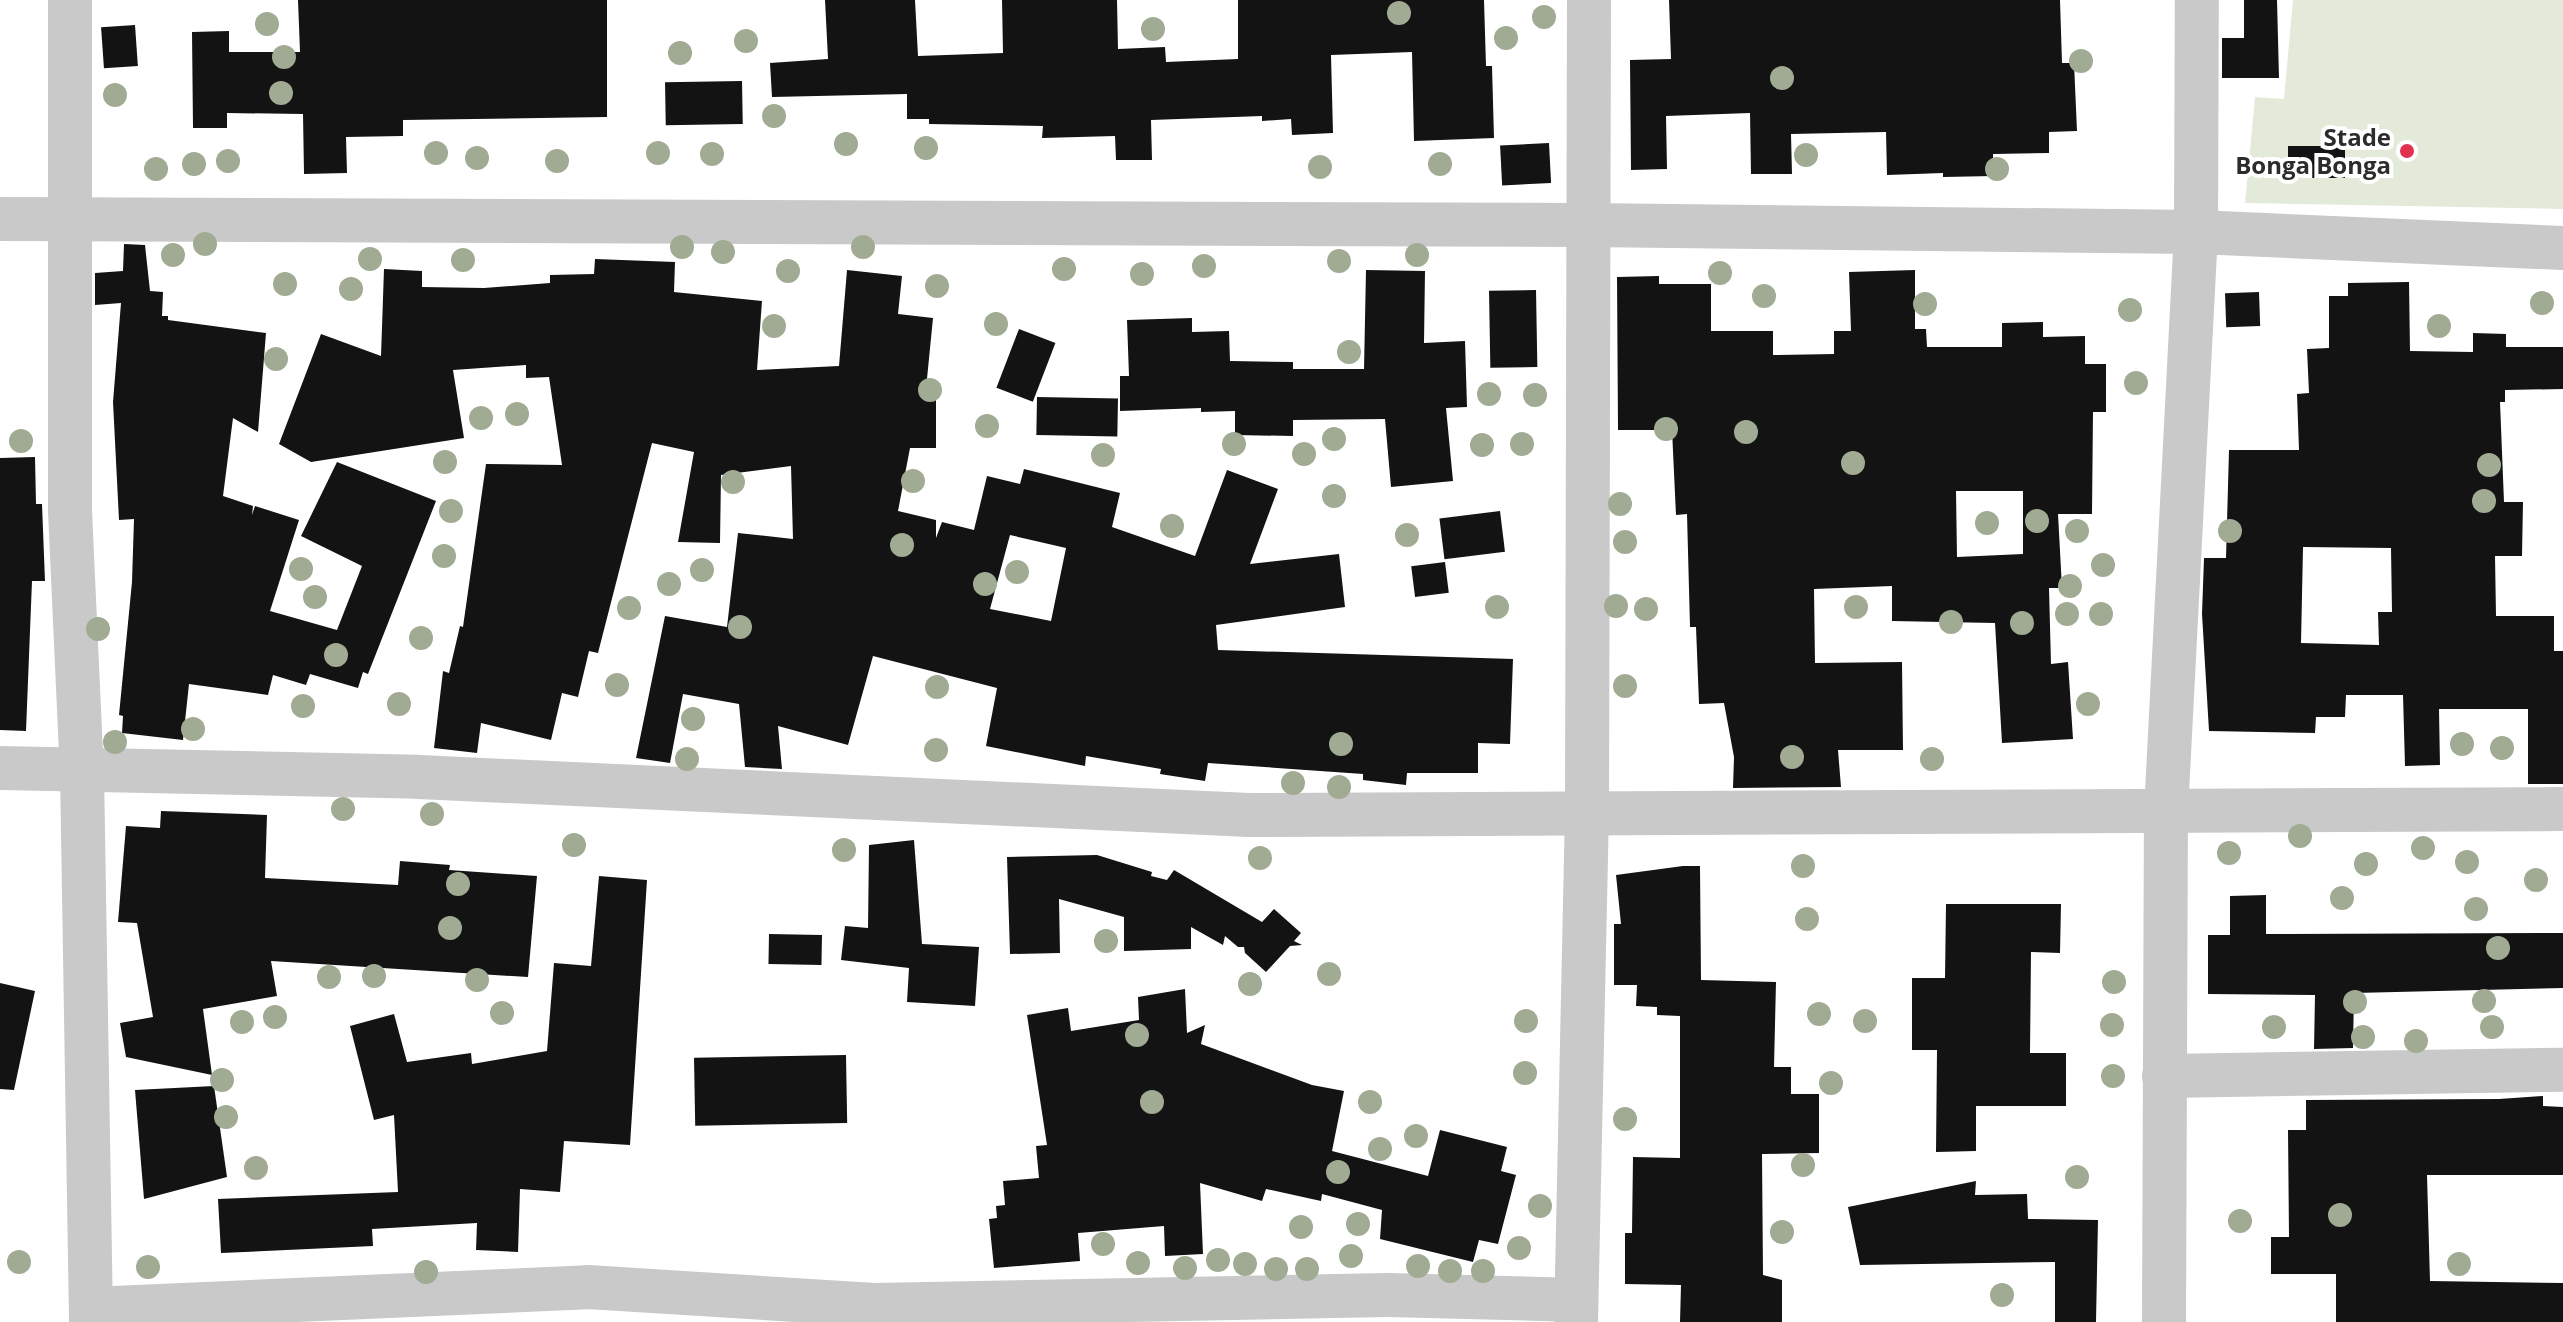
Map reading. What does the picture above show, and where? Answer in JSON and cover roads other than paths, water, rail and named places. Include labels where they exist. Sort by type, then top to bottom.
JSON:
[{"type":"street","points":[[70,0],[70,511],[82,771],[91,1315],[588,1287],[645,1306],[1388,1295],[1576,1311],[1587,811],[1589,0]]},
{"type":"street","points":[[2164,1322],[2166,812],[2196,232],[2197,0]]},
{"type":"street","points":[[0,219],[1587,225],[2196,232],[2563,248]]},
{"type":"street","points":[[0,768],[419,777],[1249,815],[1587,811],[2563,809]]},
{"type":"street","points":[[2164,1076],[2563,1070]]},
{"type":"place","name":"Stade Bonga Bonga","points":[[2407,151]]}]
